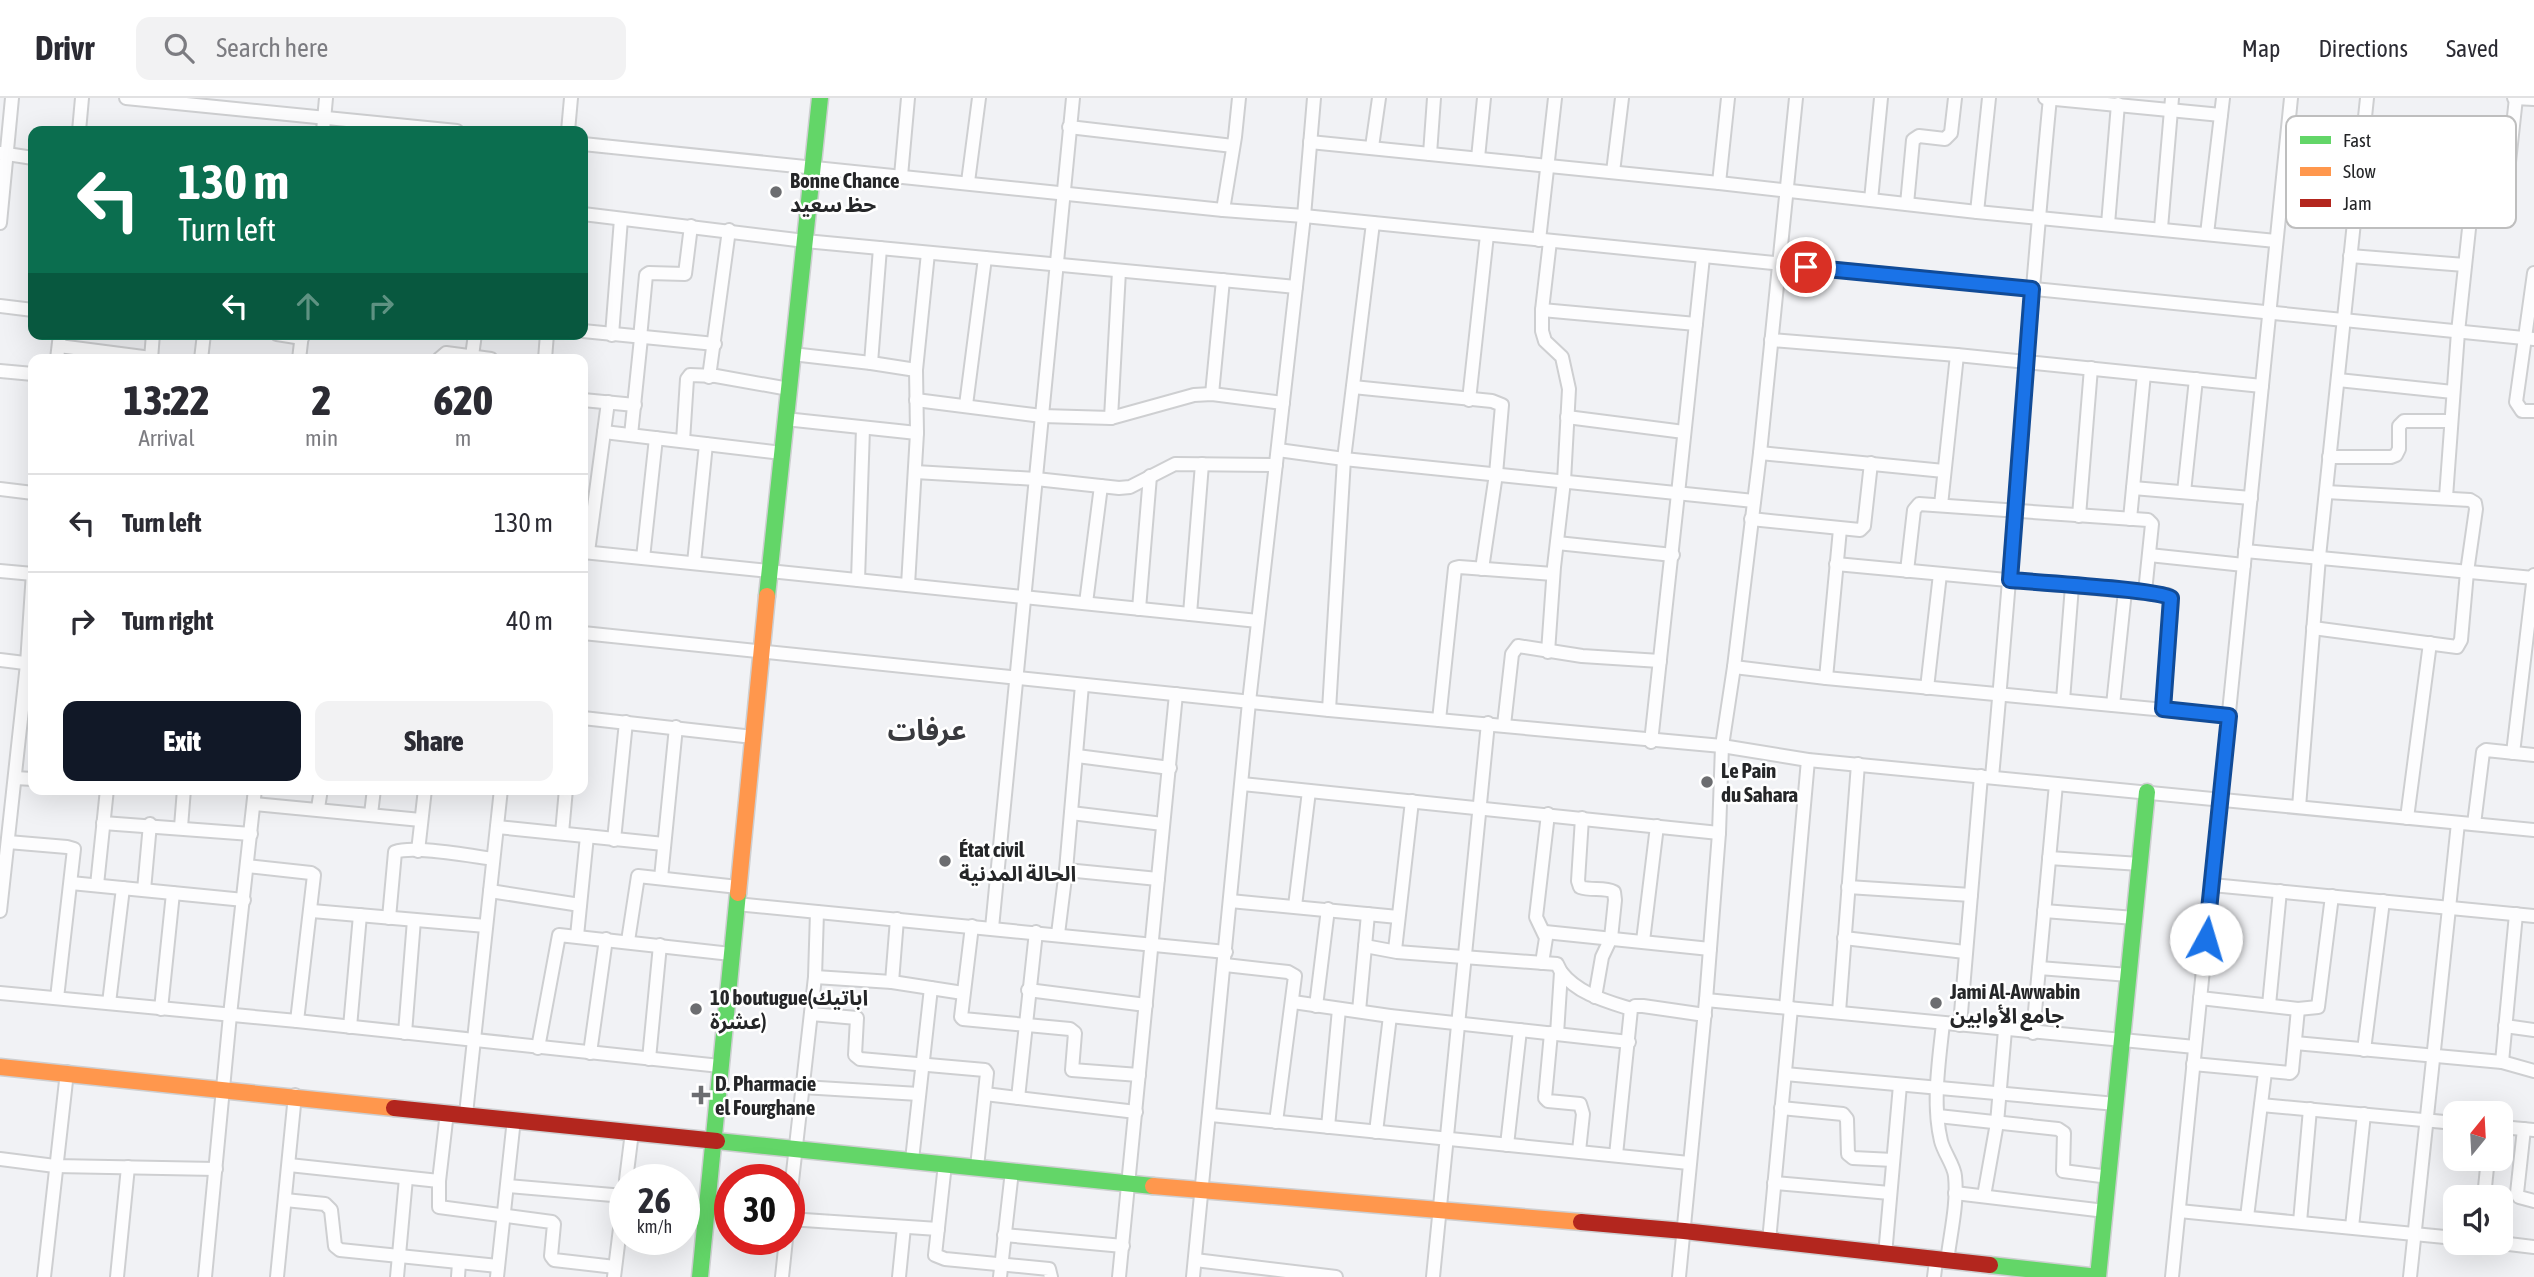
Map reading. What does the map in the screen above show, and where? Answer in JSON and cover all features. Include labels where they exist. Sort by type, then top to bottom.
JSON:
[{"type":"street","points":[[0,223],[4,154],[12,98]]},
{"type":"street","points":[[79,126],[82,98]]},
{"type":"street","points":[[126,98],[346,126]]},
{"type":"street","points":[[324,125],[326,98]]},
{"type":"street","points":[[568,126],[571,98]]},
{"type":"street","points":[[699,1277],[820,98]]},
{"type":"street","points":[[901,176],[908,98]]},
{"type":"street","points":[[968,183],[979,98]]},
{"type":"street","points":[[992,928],[1073,98]]},
{"type":"street","points":[[1223,210],[1239,98]]},
{"type":"street","points":[[1193,1277],[1211,1115],[1249,702],[1304,216],[1314,98]]},
{"type":"street","points":[[1372,147],[1379,98]]},
{"type":"street","points":[[1430,153],[1434,98]]},
{"type":"street","points":[[1478,158],[1484,98]]},
{"type":"street","points":[[1548,652],[1553,574],[1564,481],[1569,389],[1562,357],[1545,341],[1542,331],[1547,166],[1555,98]]},
{"type":"street","points":[[1613,172],[1622,98]]},
{"type":"street","points":[[1719,183],[1728,98]]},
{"type":"street","points":[[1679,1277],[1705,1015],[1719,832],[1722,746],[1754,501],[1796,98]]},
{"type":"street","points":[[1871,200],[1881,98]]},
{"type":"street","points":[[1907,204],[1913,140],[1919,136],[1945,139],[1951,133],[1955,98]]},
{"type":"street","points":[[1977,212],[1989,98]]},
{"type":"street","points":[[2045,98],[2118,104],[2171,104],[2221,115]]},
{"type":"street","points":[[1959,1025],[1971,895],[2000,695],[2050,98]]},
{"type":"street","points":[[2207,234],[2223,98]]},
{"type":"street","points":[[2289,116],[2291,98]]},
{"type":"street","points":[[2365,116],[2367,98]]},
{"type":"street","points":[[2513,116],[2515,98],[2534,99]]},
{"type":"street","points":[[2108,224],[2118,104]]},
{"type":"street","points":[[2161,228],[2171,104]]},
{"type":"street","points":[[1069,127],[1233,146]]},
{"type":"street","points":[[1310,142],[2276,241]]},
{"type":"street","points":[[588,144],[1223,210],[2529,338]]},
{"type":"street","points":[[2172,1277],[2286,146]]},
{"type":"street","points":[[4,154],[28,157]]},
{"type":"street","points":[[588,215],[805,241],[1296,287]]},
{"type":"street","points":[[612,335],[621,219]]},
{"type":"street","points":[[1329,710],[1344,459],[1373,223]]},
{"type":"street","points":[[631,435],[646,275],[685,274],[691,226]]},
{"type":"street","points":[[2299,807],[2319,557],[2353,228]]},
{"type":"street","points":[[2446,497],[2469,228]]},
{"type":"street","points":[[709,377],[729,230]]},
{"type":"street","points":[[1469,400],[1487,235]]},
{"type":"street","points":[[871,363],[880,248]]},
{"type":"street","points":[[908,585],[917,433],[916,370],[928,253]]},
{"type":"street","points":[[2350,256],[2465,265]]},
{"type":"street","points":[[1651,742],[1680,494],[1703,257]]},
{"type":"street","points":[[966,405],[985,258]]},
{"type":"street","points":[[1111,418],[1119,271]]},
{"type":"street","points":[[2534,273],[2529,338],[2515,402],[2522,411],[2534,411]]},
{"type":"street","points":[[1212,394],[1223,280]]},
{"type":"street","points":[[0,306],[28,309]]},
{"type":"street","points":[[1542,310],[1696,324]]},
{"type":"street","points":[[588,332],[715,344]]},
{"type":"street","points":[[1771,340],[1957,355],[2262,386]]},
{"type":"street","points":[[59,346],[120,354]]},
{"type":"street","points":[[792,354],[916,370]]},
{"type":"street","points":[[1941,505],[1957,355]]},
{"type":"street","points":[[2079,516],[2091,368]]},
{"type":"street","points":[[0,371],[28,374]]},
{"type":"street","points":[[2130,519],[2144,374]]},
{"type":"street","points":[[683,441],[688,377],[709,377],[789,389]]},
{"type":"street","points":[[2184,492],[2196,379]]},
{"type":"street","points":[[2338,380],[2453,392]]},
{"type":"street","points":[[1353,387],[1492,401],[1502,405],[1496,474],[1482,569]]},
{"type":"street","points":[[916,400],[1042,416],[1111,418],[1181,398],[1212,394],[1283,403]]},
{"type":"street","points":[[588,400],[635,405]]},
{"type":"street","points":[[588,533],[608,402]]},
{"type":"street","points":[[1567,417],[1684,432]]},
{"type":"street","points":[[785,419],[917,433]]},
{"type":"street","points":[[2329,457],[2391,457],[2396,455],[2399,449],[2399,426],[2404,421],[2451,421]]},
{"type":"street","points":[[858,580],[863,428]]},
{"type":"street","points":[[604,432],[782,453]]},
{"type":"street","points":[[643,558],[656,438]]},
{"type":"street","points":[[694,563],[706,444]]},
{"type":"street","points":[[1278,450],[1754,501]]},
{"type":"street","points":[[1759,453],[1944,471]]},
{"type":"street","points":[[1751,519],[1863,529],[1871,463]]},
{"type":"street","points":[[915,472],[1130,487],[1175,464],[1276,465]]},
{"type":"street","points":[[1190,614],[1202,464]]},
{"type":"street","points":[[1139,608],[1150,476]]},
{"type":"street","points":[[1086,603],[1101,486]]},
{"type":"street","points":[[0,488],[28,493]]},
{"type":"street","points":[[2133,488],[2250,498]]},
{"type":"street","points":[[2313,628],[2457,647],[2460,644],[2476,509],[2475,503],[2470,500],[2446,497],[2326,492]]},
{"type":"street","points":[[1907,571],[1916,505],[2148,520],[2152,524],[2145,592]]},
{"type":"street","points":[[1826,678],[1840,529]]},
{"type":"street","points":[[1557,543],[1673,555]]},
{"type":"street","points":[[2245,551],[2534,577],[2528,677],[2512,753]]},
{"type":"street","points":[[588,552],[1258,621]]},
{"type":"street","points":[[2149,555],[2244,565]]},
{"type":"street","points":[[1836,564],[2168,595],[2172,602],[2163,709]]},
{"type":"street","points":[[1438,720],[1454,571],[1459,566],[1553,574]]},
{"type":"street","points":[[0,571],[28,573]]},
{"type":"street","points":[[1927,688],[1940,574]]},
{"type":"street","points":[[2063,700],[2072,586]]},
{"type":"street","points":[[2113,705],[2125,591]]},
{"type":"street","points":[[588,634],[1329,710],[1488,723],[1651,742],[1722,746],[1808,760],[2534,830]]},
{"type":"street","points":[[2407,818],[2430,643]]},
{"type":"street","points":[[1504,725],[1514,649],[1522,646],[1548,652],[1660,661]]},
{"type":"street","points":[[0,660],[28,664]]},
{"type":"street","points":[[1734,667],[2229,716]]},
{"type":"street","points":[[0,911],[2,875],[8,842],[6,811],[15,778],[28,679]]},
{"type":"street","points":[[1058,934],[1082,685]]},
{"type":"street","points":[[1119,1277],[1176,694]]},
{"type":"street","points":[[588,718],[753,737]]},
{"type":"street","points":[[614,840],[626,722]]},
{"type":"street","points":[[1433,1277],[1488,723]]},
{"type":"street","points":[[661,878],[676,727]]},
{"type":"street","points":[[2474,824],[2483,752],[2486,750],[2534,755]]},
{"type":"street","points":[[1077,756],[1170,768]]},
{"type":"street","points":[[1769,1241],[1785,1074],[1808,760]]},
{"type":"street","points":[[1839,1012],[1858,764]]},
{"type":"street","points":[[15,778],[28,779]]},
{"type":"street","points":[[2033,1033],[2056,783]]},
{"type":"street","points":[[1242,784],[1719,832]]},
{"type":"street","points":[[1295,905],[1309,791]]},
{"type":"street","points":[[0,1066],[1202,1191],[1684,1231],[1885,1255],[1939,1267],[2098,1277],[2147,792]]},
{"type":"street","points":[[96,885],[106,795]]},
{"type":"street","points":[[181,827],[184,795]]},
{"type":"street","points":[[205,1277],[255,795]]},
{"type":"street","points":[[318,808],[320,795]]},
{"type":"street","points":[[371,814],[373,795]]},
{"type":"street","points":[[418,851],[424,795]]},
{"type":"street","points":[[466,1114],[500,795]]},
{"type":"street","points":[[562,833],[565,795]]},
{"type":"street","points":[[1395,950],[1412,802]]},
{"type":"street","points":[[254,804],[318,808],[421,820]]},
{"type":"street","points":[[1071,813],[1163,824]]},
{"type":"street","points":[[1542,963],[1545,932],[1536,917],[1548,814]]},
{"type":"street","points":[[1582,818],[1578,881],[1580,887],[1588,890],[1610,890],[1614,892],[1615,900],[1611,938],[1602,957],[1595,997]]},
{"type":"street","points":[[103,823],[150,824],[251,834]]},
{"type":"street","points":[[2410,1277],[2458,823]]},
{"type":"street","points":[[144,890],[150,824]]},
{"type":"street","points":[[1643,941],[1657,826]]},
{"type":"street","points":[[497,827],[664,844]]},
{"type":"street","points":[[577,936],[587,836]]},
{"type":"street","points":[[8,842],[67,846],[74,849],[57,999]]},
{"type":"street","points":[[389,918],[395,852],[418,851],[493,859]]},
{"type":"street","points":[[2049,858],[2140,864]]},
{"type":"street","points":[[247,866],[314,873],[312,911],[297,1021]]},
{"type":"street","points":[[1066,870],[1158,879]]},
{"type":"street","points":[[628,941],[637,877],[738,887]]},
{"type":"street","points":[[71,883],[244,900]]},
{"type":"street","points":[[2211,885],[2534,916]]},
{"type":"street","points":[[1848,887],[1971,895]]},
{"type":"street","points":[[110,1003],[123,888]]},
{"type":"street","points":[[490,891],[580,905]]},
{"type":"street","points":[[2269,1005],[2280,891]]},
{"type":"street","points":[[161,1009],[173,893]]},
{"type":"street","points":[[2200,998],[2316,1009],[2320,1004],[2332,896]]},
{"type":"street","points":[[1230,901],[1295,905],[1398,917]]},
{"type":"street","points":[[2364,1049],[2383,901]]},
{"type":"street","points":[[736,904],[1151,945],[1293,973],[1296,979],[1276,1122]]},
{"type":"street","points":[[1316,1006],[1328,909]]},
{"type":"street","points":[[312,911],[486,926]]},
{"type":"street","points":[[2044,911],[2135,918]]},
{"type":"street","points":[[795,1164],[815,978],[817,912]]},
{"type":"street","points":[[1359,1011],[1367,914]]},
{"type":"street","points":[[2501,1062],[2516,914]]},
{"type":"street","points":[[351,1027],[360,915]]},
{"type":"street","points":[[892,982],[897,919]]},
{"type":"street","points":[[405,1033],[414,920]]},
{"type":"street","points":[[972,926],[963,993],[963,1019],[1073,1030],[1072,1070],[1139,1076]]},
{"type":"street","points":[[1018,1098],[1036,932]]},
{"type":"street","points":[[1545,932],[1710,949]]},
{"type":"street","points":[[538,1048],[558,936],[628,941],[732,954]]},
{"type":"street","points":[[1844,937],[1965,952]]},
{"type":"street","points":[[590,1053],[606,939]]},
{"type":"street","points":[[649,1059],[660,945]]},
{"type":"street","points":[[1365,946],[1557,964],[1568,980],[1595,997],[1631,1009],[1643,1006],[1705,1015]]},
{"type":"street","points":[[2039,968],[2129,975]]},
{"type":"street","points":[[1562,972],[1545,1098],[1548,1101],[1580,1104],[1583,1114],[1579,1151]]},
{"type":"street","points":[[815,978],[892,982],[963,993]]},
{"type":"street","points":[[912,1160],[931,988]]},
{"type":"street","points":[[1028,990],[1146,1005]]},
{"type":"street","points":[[0,993],[297,1021],[720,1066]]},
{"type":"street","points":[[1706,1000],[2195,1047]]},
{"type":"street","points":[[1293,1002],[1390,1016],[1629,1042]]},
{"type":"street","points":[[1328,1127],[1339,1009]]},
{"type":"street","points":[[1616,1155],[1631,1009]]},
{"type":"street","points":[[2193,1064],[2287,1074],[2292,1071],[2298,1009]]},
{"type":"street","points":[[811,1014],[857,1018],[855,1055],[860,1059],[985,1070],[987,1073],[977,1167]]},
{"type":"street","points":[[1376,1132],[1390,1016]]},
{"type":"street","points":[[1939,1267],[1955,1193],[1955,1173],[1941,1142],[1938,1116],[1937,1088],[1943,1023]]},
{"type":"street","points":[[2505,1026],[2534,1030]]},
{"type":"street","points":[[1507,1145],[1520,1030]]},
{"type":"street","points":[[1984,1196],[1997,1123],[2005,1030]]},
{"type":"street","points":[[2295,1043],[2501,1062],[2534,1071]]},
{"type":"street","points":[[44,1277],[67,1072]]},
{"type":"street","points":[[2247,1217],[2265,1072]]},
{"type":"street","points":[[1785,1074],[2116,1104]]},
{"type":"street","points":[[1885,1255],[1900,1085]]},
{"type":"street","points":[[802,1087],[919,1094]]},
{"type":"street","points":[[985,1094],[1136,1112]]},
{"type":"street","points":[[280,1277],[295,1095]]},
{"type":"street","points":[[2261,1105],[2443,1122]]},
{"type":"street","points":[[1781,1108],[1843,1114],[1847,1119],[1848,1154],[1853,1158],[1893,1160]]},
{"type":"street","points":[[2300,1222],[2310,1109]]},
{"type":"street","points":[[447,1112],[439,1181],[439,1207],[554,1223],[551,1256],[554,1260],[615,1272]]},
{"type":"street","points":[[2352,1227],[2364,1114]]},
{"type":"street","points":[[1211,1115],[1689,1163]]},
{"type":"street","points":[[1938,1116],[2058,1129],[2064,1133],[2063,1171],[2109,1177]]},
{"type":"street","points":[[285,1200],[325,1203],[331,1210],[337,1249],[459,1263],[498,1272],[514,1119]]},
{"type":"street","points":[[2529,1129],[2517,1193],[2519,1197],[2534,1201]]},
{"type":"street","points":[[628,1164],[632,1132]]},
{"type":"street","points":[[0,1159],[55,1166],[216,1169]]},
{"type":"street","points":[[945,1164],[935,1255],[1001,1271],[1049,1269],[1051,1277]]},
{"type":"street","points":[[289,1165],[439,1181]]},
{"type":"street","points":[[117,1277],[128,1167]]},
{"type":"street","points":[[1001,1271],[1012,1171]]},
{"type":"street","points":[[397,1277],[406,1178]]},
{"type":"street","points":[[1774,1183],[1890,1193]]},
{"type":"street","points":[[507,1186],[609,1191]]},
{"type":"street","points":[[1955,1193],[2105,1211]]},
{"type":"street","points":[[2179,1211],[2443,1237]]},
{"type":"street","points":[[805,1220],[938,1229]]},
{"type":"street","points":[[899,1277],[904,1227]]},
{"type":"street","points":[[1004,1235],[1123,1246]]},
{"type":"street","points":[[2513,1244],[2534,1247]]},
{"type":"street","points":[[782,1277],[784,1255]]},
{"type":"street","points":[[1195,1260],[1260,1273],[1336,1277]]},
{"type":"street","points":[[458,1277],[459,1263]]},
{"type":"traffic: fast","points":[[767,596],[820,98]]},
{"type":"traffic: fast","points":[[1990,1265],[2098,1277],[2147,792]]},
{"type":"traffic: fast","points":[[700,1277],[738,893]]},
{"type":"traffic: fast","points":[[717,1141],[1153,1186]]},
{"type":"traffic: slow","points":[[738,893],[767,596]]},
{"type":"traffic: slow","points":[[0,1067],[394,1108]]},
{"type":"traffic: slow","points":[[1153,1186],[1581,1222]]},
{"type":"traffic: jam","points":[[394,1108],[717,1141]]},
{"type":"traffic: jam","points":[[1581,1222],[1990,1265]]},
{"type":"place","name":"Bonne Chance حظ سعيد","points":[[776,192]]},
{"type":"place","name":"Le Pain du Sahara","points":[[1707,782]]},
{"type":"place","name":"État civil الحالة المدنية","points":[[945,861]]},
{"type":"place","name":"Jami Al-Awwabin جامع الأوابين","points":[[1936,1003]]},
{"type":"place","name":"10 boutugue(اباتيك عشرة)","points":[[696,1009]]},
{"type":"place","name":"D. Pharmacie el Fourghane","points":[[701,1095]]},
{"type":"district","name":"عرفات","points":[[927,730]]},
{"type":"route","points":[[1806,267],[2032,289],[2010,580],[2145,592],[2168,595],[2171,598],[2163,709],[2229,716],[2206,939]]}]
